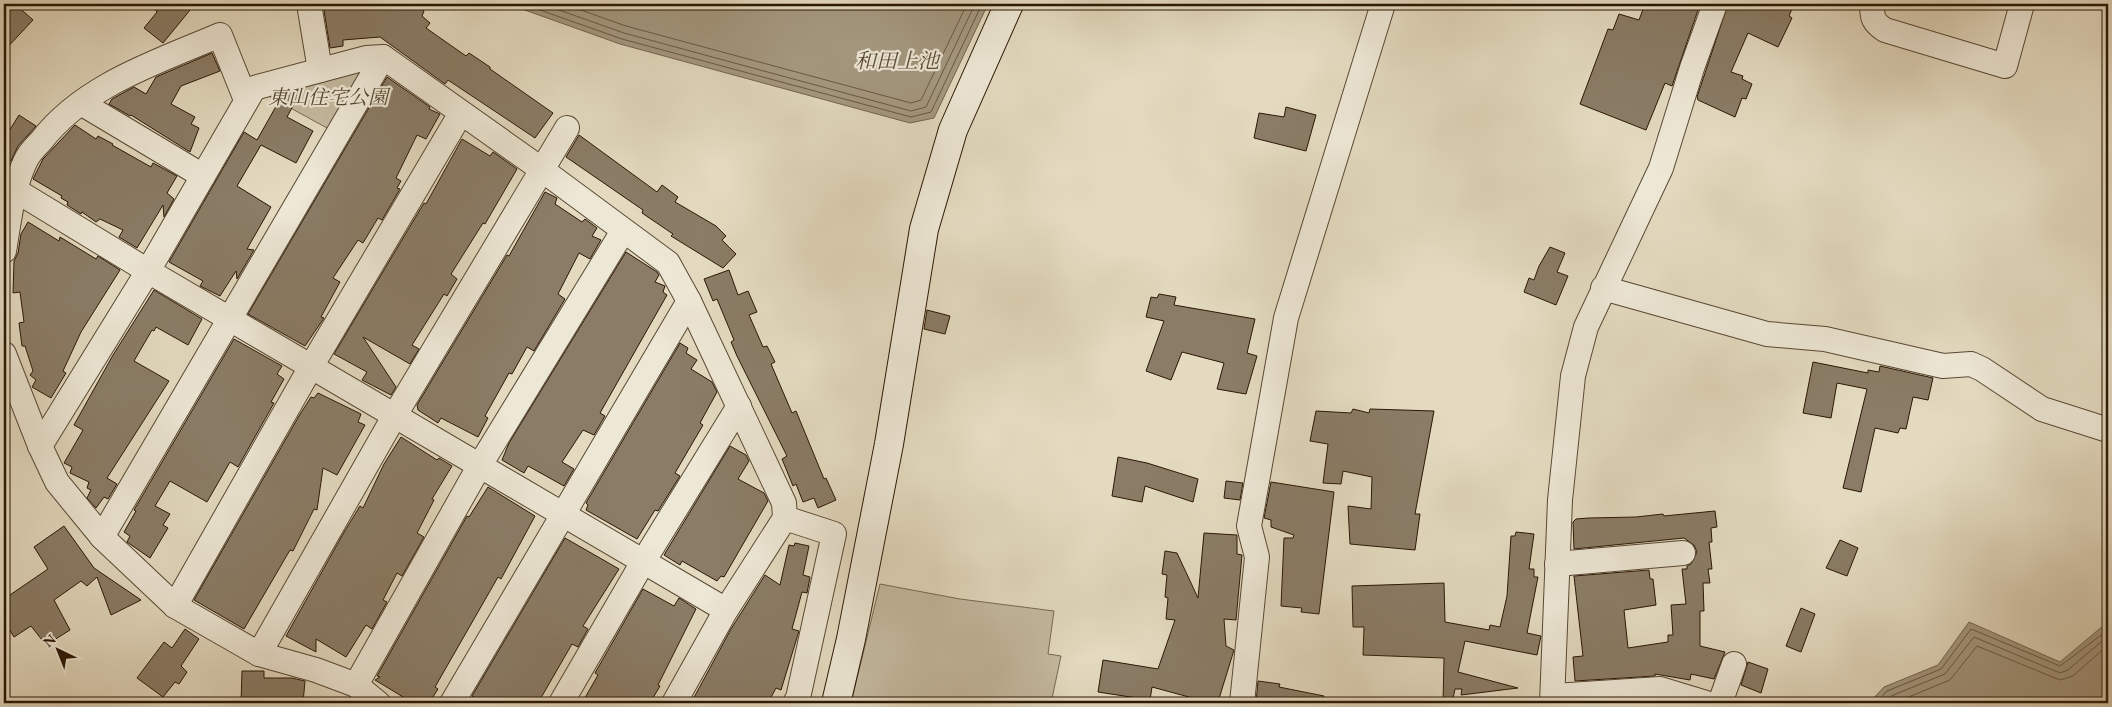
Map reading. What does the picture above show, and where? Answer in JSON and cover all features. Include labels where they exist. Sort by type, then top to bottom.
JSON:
[{"type":"street","points":[[309,4],[320,70]]},
{"type":"street","points":[[836,703],[851,639],[889,444],[924,229],[954,130],[1009,4]]},
{"type":"street","points":[[1242,703],[1257,557],[1249,526],[1286,318],[1383,4]]},
{"type":"street","points":[[1705,703],[1660,689],[1553,700],[1560,500],[1573,376],[1586,328],[1661,168],[1692,68],[1715,4]]},
{"type":"street","points":[[1872,4],[1872,17],[1875,24],[1885,30],[2005,66],[2022,4]]},
{"type":"street","points":[[4,251],[15,190],[26,160],[54,124],[81,103],[119,79],[220,35],[246,100]]},
{"type":"street","points":[[102,538],[383,57]]},
{"type":"street","points":[[40,446],[148,271],[254,88],[366,58],[383,57],[541,169],[668,263],[689,301],[784,503],[785,518],[726,610],[674,703]]},
{"type":"street","points":[[81,103],[203,176]]},
{"type":"street","points":[[175,606],[312,365],[461,113]]},
{"type":"street","points":[[260,654],[395,415],[567,128]]},
{"type":"street","points":[[15,190],[148,271],[312,365],[726,610]]},
{"type":"street","points":[[356,685],[480,465],[623,231]]},
{"type":"street","points":[[1604,288],[1767,334],[1825,339],[1943,366],[1971,364],[1982,369],[2042,408],[2108,430]]},
{"type":"street","points":[[452,703],[689,301]]},
{"type":"street","points":[[4,354],[40,446],[57,482],[102,538],[175,606],[260,654],[316,670],[356,685],[378,703]]},
{"type":"street","points":[[561,703],[643,562],[739,406]]},
{"type":"street","points":[[785,518],[834,534],[798,698],[794,703]]},
{"type":"street","points":[[1557,564],[1683,553]]},
{"type":"street","points":[[1720,703],[1734,664]]},
{"type":"green space","name":"東山住宅公園","points":[[366,58],[338,134],[254,88]]},
{"type":"green space","points":[[880,584],[960,599],[1054,611],[1048,654],[1061,656],[1051,703],[851,703]]},
{"type":"water","name":"和田上池","points":[[508,4],[988,4],[934,118],[910,123],[620,44]]},
{"type":"water","points":[[1969,622],[2060,662],[2104,625],[2108,625],[2108,703],[1869,703],[1884,687],[1938,665]]},
{"type":"building","points":[[15,4],[33,20],[4,51],[4,16]]},
{"type":"building","points":[[152,4],[195,4],[163,43],[144,28],[157,12]]},
{"type":"building","points":[[323,4],[334,4],[335,10],[381,4],[414,4],[424,11],[422,16],[430,23],[426,28],[466,56],[469,53],[490,67],[490,69],[553,113],[535,138],[448,80],[445,84],[380,37],[343,40],[343,46],[330,48]]},
{"type":"building","points":[[1645,4],[1700,4],[1672,86],[1665,83],[1646,130],[1580,104],[1608,29],[1613,30],[1619,14],[1639,20]]},
{"type":"building","points":[[1728,4],[1794,4],[1789,16],[1792,18],[1778,47],[1748,33],[1731,72],[1743,76],[1742,79],[1752,84],[1746,99],[1742,98],[1735,117],[1698,100],[1697,97]]},
{"type":"building","points":[[212,53],[220,71],[181,86],[171,104],[195,117],[191,124],[199,128],[190,152],[131,115],[109,104],[112,99],[134,87],[146,94],[156,77]]},
{"type":"building","points":[[387,77],[430,107],[429,109],[440,114],[426,139],[417,135],[396,178],[401,181],[397,188],[400,189],[382,220],[378,218],[363,243],[358,240],[333,278],[340,282],[321,317],[324,318],[305,346],[248,314]]},
{"type":"building","points":[[302,89],[287,117],[313,131],[296,163],[261,145],[237,186],[271,207],[247,249],[254,250],[237,279],[236,271],[220,296],[200,286],[203,281],[169,262],[244,132],[257,140],[283,94]]},
{"type":"building","points":[[1286,107],[1316,115],[1306,151],[1254,138],[1259,113],[1284,117]]},
{"type":"building","points":[[19,115],[36,126],[18,146],[11,161],[4,157],[4,139]]},
{"type":"building","points":[[75,125],[96,139],[98,136],[151,167],[153,163],[177,176],[167,193],[174,199],[164,217],[163,205],[137,248],[119,237],[123,230],[100,219],[96,222],[82,212],[81,214],[67,205],[68,202],[61,198],[62,196],[33,179],[43,159]]},
{"type":"building","points":[[579,135],[657,192],[662,185],[678,197],[675,202],[716,226],[726,236],[722,240],[736,254],[723,268],[671,236],[673,234],[642,213],[643,210],[566,157]]},
{"type":"building","points":[[462,139],[490,156],[493,152],[517,169],[485,224],[483,223],[451,274],[457,279],[447,296],[444,294],[412,345],[419,349],[410,364],[363,337],[396,387],[391,395],[362,380],[367,372],[334,354],[424,203],[426,204]]},
{"type":"building","points":[[545,192],[557,198],[555,204],[582,222],[585,219],[597,228],[592,236],[601,240],[590,259],[579,253],[558,294],[565,299],[534,351],[527,347],[512,374],[509,373],[485,416],[488,418],[478,437],[441,418],[438,423],[418,410],[417,405],[507,255],[509,256]]},
{"type":"building","points":[[28,222],[59,241],[60,237],[96,259],[98,256],[120,270],[81,332],[63,371],[66,373],[51,398],[32,387],[36,380],[30,375],[33,371],[25,346],[22,346],[19,323],[24,322],[20,292],[13,293],[14,261],[18,253],[21,234]]},
{"type":"building","points":[[1550,247],[1565,253],[1557,272],[1568,276],[1556,305],[1524,292],[1529,278],[1534,280],[1539,266]]},
{"type":"building","points":[[626,252],[657,272],[659,275],[655,282],[665,286],[663,292],[667,295],[600,413],[605,416],[594,435],[583,430],[562,462],[574,469],[564,486],[528,466],[524,473],[502,460],[509,443]]},
{"type":"building","points":[[729,270],[738,295],[748,291],[757,312],[749,315],[763,347],[767,346],[775,362],[771,364],[792,413],[796,411],[824,479],[826,478],[836,500],[818,508],[814,498],[803,502],[796,484],[793,486],[782,459],[787,456],[737,356],[731,342],[734,340],[717,299],[713,301],[704,279]]},
{"type":"building","points":[[154,290],[202,319],[188,345],[156,327],[154,331],[152,330],[134,361],[169,381],[107,478],[117,484],[108,499],[104,497],[96,508],[87,498],[91,490],[87,488],[89,482],[70,473],[72,467],[64,463],[83,430],[74,425],[113,355]]},
{"type":"building","points":[[1159,294],[1176,297],[1174,305],[1255,319],[1247,353],[1257,356],[1246,394],[1217,389],[1224,363],[1182,352],[1171,380],[1146,371],[1164,321],[1146,317],[1151,297],[1157,298]]},
{"type":"building","points":[[927,310],[950,316],[945,334],[924,329]]},
{"type":"building","points":[[234,339],[282,366],[277,374],[284,379],[271,402],[274,403],[238,467],[230,462],[207,502],[170,481],[155,506],[170,514],[163,525],[168,528],[150,558],[127,542],[130,536],[124,532],[136,511],[134,510]]},
{"type":"building","points":[[680,343],[688,348],[686,353],[697,360],[691,369],[712,382],[717,392],[700,423],[703,425],[675,473],[680,476],[658,511],[655,510],[637,539],[586,510],[588,505],[586,503]]},
{"type":"building","points":[[1813,362],[1868,373],[1868,370],[1879,372],[1880,366],[1933,378],[1928,400],[1913,397],[1906,429],[1900,428],[1898,433],[1875,428],[1861,492],[1843,488],[1867,389],[1837,383],[1831,418],[1803,413]]},
{"type":"building","points":[[318,393],[361,414],[358,422],[365,425],[337,475],[323,468],[317,510],[314,509],[293,551],[290,550],[244,629],[194,600],[299,416],[311,397],[314,398]]},
{"type":"building","points":[[1353,409],[1369,413],[1370,409],[1434,411],[1415,514],[1420,514],[1415,550],[1350,544],[1348,506],[1371,509],[1372,477],[1343,471],[1341,484],[1323,483],[1328,444],[1310,441],[1316,411],[1351,413]]},
{"type":"building","points":[[401,437],[437,460],[439,458],[452,466],[432,499],[434,500],[417,533],[424,537],[402,576],[397,573],[383,600],[387,602],[372,629],[366,625],[346,657],[316,639],[316,652],[286,636],[343,534],[360,506],[363,508],[384,464]]},
{"type":"building","points":[[730,446],[746,455],[749,461],[738,479],[764,493],[768,501],[724,577],[721,576],[717,581],[682,561],[680,565],[664,555]]},
{"type":"building","points":[[1118,457],[1147,463],[1198,479],[1193,502],[1145,486],[1142,502],[1112,496]]},
{"type":"building","points":[[1226,481],[1243,483],[1240,500],[1224,498]]},
{"type":"building","points":[[1271,482],[1334,492],[1319,614],[1301,612],[1302,608],[1281,606],[1284,538],[1293,538],[1294,535],[1271,527],[1271,520],[1264,518]]},
{"type":"building","points":[[488,487],[535,516],[501,579],[498,577],[435,687],[438,689],[429,703],[413,703],[375,680],[380,677],[377,676],[467,516],[469,517]]},
{"type":"building","points":[[1715,511],[1717,527],[1711,528],[1712,542],[1709,542],[1712,569],[1708,569],[1710,583],[1703,583],[1704,611],[1700,611],[1700,646],[1725,652],[1714,679],[1691,674],[1690,680],[1655,674],[1655,676],[1575,681],[1573,657],[1583,656],[1574,576],[1649,570],[1650,579],[1653,579],[1656,605],[1624,610],[1628,648],[1668,642],[1668,635],[1673,635],[1671,605],[1686,604],[1682,569],[1687,569],[1687,566],[1691,564],[1697,552],[1694,545],[1684,538],[1574,549],[1573,522],[1576,519],[1588,518],[1636,517],[1663,514],[1664,516]]},
{"type":"building","points":[[64,526],[94,568],[141,600],[111,615],[97,577],[87,586],[81,581],[54,600],[70,630],[46,645],[31,626],[14,637],[4,621],[4,599],[48,569],[34,547]]},
{"type":"building","points":[[1516,532],[1534,534],[1529,569],[1534,569],[1534,577],[1538,577],[1527,633],[1541,636],[1537,655],[1465,641],[1458,672],[1518,688],[1461,695],[1462,689],[1455,689],[1452,703],[1443,703],[1444,658],[1363,655],[1364,627],[1353,627],[1352,586],[1444,583],[1445,622],[1489,630],[1490,625],[1500,627],[1507,596],[1511,536],[1515,536]]},
{"type":"building","points":[[1204,533],[1237,535],[1237,554],[1242,555],[1236,620],[1224,619],[1226,646],[1234,650],[1218,702],[1201,697],[1200,700],[1152,687],[1150,700],[1098,692],[1103,660],[1158,669],[1175,620],[1166,619],[1168,598],[1165,597],[1167,575],[1162,574],[1165,551],[1177,553],[1198,598]]},
{"type":"building","points":[[565,538],[619,569],[583,626],[588,629],[578,647],[572,644],[538,703],[484,703],[472,696]]},
{"type":"building","points":[[1840,540],[1858,548],[1847,576],[1826,568]]},
{"type":"building","points":[[795,543],[809,546],[803,575],[810,577],[807,593],[802,592],[792,629],[799,631],[781,690],[776,688],[768,703],[691,703],[731,629],[765,575],[780,585],[789,545],[794,546]]},
{"type":"building","points":[[643,589],[674,606],[679,598],[696,609],[658,685],[660,686],[650,703],[582,703],[598,675],[595,673]]},
{"type":"building","points":[[1801,608],[1815,614],[1801,652],[1786,646]]},
{"type":"building","points":[[185,629],[199,639],[181,666],[187,672],[179,684],[175,682],[163,697],[137,678],[164,642],[172,648]]},
{"type":"building","points":[[1748,662],[1768,669],[1761,693],[1741,685]]},
{"type":"building","points":[[242,671],[264,671],[264,678],[292,678],[305,681],[303,703],[241,703]]},
{"type":"building","points":[[1258,681],[1280,684],[1279,687],[1324,696],[1324,703],[1256,703]]}]
